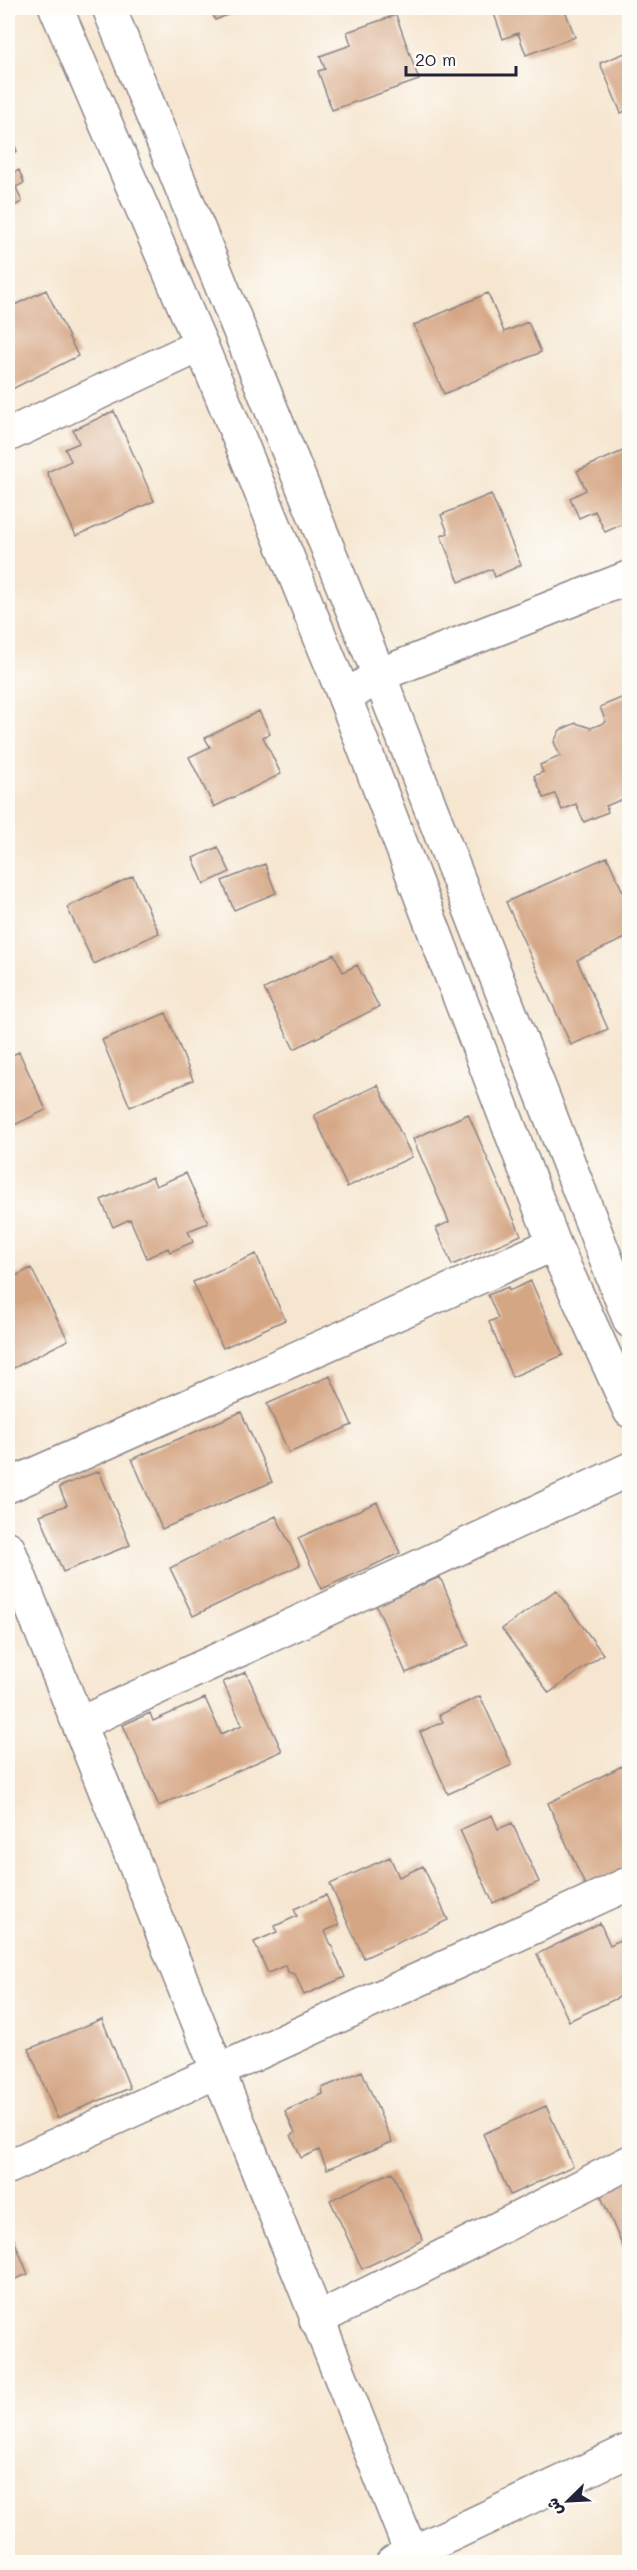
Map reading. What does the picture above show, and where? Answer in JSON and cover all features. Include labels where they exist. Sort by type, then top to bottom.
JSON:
[{"type":"street","points":[[56,8],[201,345],[345,698],[554,1244],[630,1412]]},
{"type":"street","points":[[110,8],[379,675],[630,1321]]},
{"type":"street","points":[[8,435],[201,345]]},
{"type":"street","points":[[345,698],[379,675],[630,577]]},
{"type":"street","points":[[8,1486],[554,1244]]},
{"type":"street","points":[[79,1724],[630,1469]]},
{"type":"street","points":[[8,1548],[316,2320],[406,2560],[630,2450]]},
{"type":"street","points":[[8,2167],[216,2070],[630,1883]]},
{"type":"street","points":[[316,2320],[630,2162]]},
{"type":"building","points":[[210,8],[245,8],[215,20]]},
{"type":"building","points":[[492,8],[564,8],[575,37],[526,55],[518,33],[503,39]]},
{"type":"building","points":[[396,15],[419,80],[332,110],[318,71],[325,69],[320,56],[351,45],[347,32]]},
{"type":"building","points":[[630,51],[630,109],[621,113],[600,63]]},
{"type":"building","points":[[8,131],[17,151],[8,156]]},
{"type":"building","points":[[8,160],[13,173],[19,170],[24,183],[16,187],[22,202],[8,209]]},
{"type":"building","points":[[46,290],[78,356],[8,391],[8,308]]},
{"type":"building","points":[[488,293],[504,332],[528,322],[541,352],[444,394],[414,325]]},
{"type":"building","points":[[114,411],[154,501],[76,536],[47,472],[71,461],[65,449],[79,443],[73,430]]},
{"type":"building","points":[[630,448],[630,521],[605,532],[595,511],[579,518],[570,498],[586,490],[577,471]]},
{"type":"building","points":[[491,494],[521,565],[495,577],[492,569],[459,582],[441,536],[448,533],[441,515]]},
{"type":"building","points":[[626,696],[630,705],[630,796],[606,806],[608,812],[584,822],[576,804],[562,810],[555,794],[544,798],[534,776],[543,772],[540,765],[560,756],[554,742],[560,730],[576,723],[591,728],[606,722],[600,707]]},
{"type":"building","points":[[259,711],[270,734],[263,737],[281,774],[214,807],[189,757],[210,747],[205,738]]},
{"type":"building","points":[[218,847],[230,872],[204,884],[193,858]]},
{"type":"building","points":[[607,857],[630,907],[630,936],[577,960],[608,1029],[571,1045],[506,902]]},
{"type":"building","points":[[265,864],[276,893],[234,910],[222,881]]},
{"type":"building","points":[[133,876],[159,933],[94,964],[67,907]]},
{"type":"building","points":[[334,954],[343,972],[357,965],[379,1007],[294,1049],[264,989]]},
{"type":"building","points":[[166,1013],[193,1080],[130,1107],[102,1040]]},
{"type":"building","points":[[19,1052],[46,1110],[8,1128],[8,1057]]},
{"type":"building","points":[[378,1085],[412,1157],[347,1187],[314,1115]]},
{"type":"building","points":[[468,1114],[521,1235],[452,1265],[436,1228],[449,1222],[413,1139]]},
{"type":"building","points":[[186,1173],[208,1223],[188,1231],[193,1242],[170,1252],[168,1248],[147,1258],[130,1219],[113,1227],[101,1200],[152,1177],[156,1186]]},
{"type":"building","points":[[256,1254],[285,1320],[223,1348],[193,1282]]},
{"type":"building","points":[[31,1268],[68,1340],[8,1371],[8,1280]]},
{"type":"building","points":[[531,1281],[563,1355],[512,1377],[489,1322],[498,1318],[488,1295],[508,1287],[509,1291]]},
{"type":"building","points":[[330,1376],[352,1425],[289,1453],[267,1404]]},
{"type":"building","points":[[241,1412],[272,1482],[162,1529],[132,1459]]},
{"type":"building","points":[[99,1471],[130,1545],[63,1572],[40,1515],[67,1505],[59,1487]]},
{"type":"building","points":[[377,1502],[400,1553],[322,1589],[298,1538]]},
{"type":"building","points":[[276,1516],[300,1565],[193,1616],[170,1568]]},
{"type":"building","points":[[440,1577],[469,1645],[406,1673],[376,1605]]},
{"type":"building","points":[[556,1590],[603,1654],[549,1693],[502,1629]]},
{"type":"building","points":[[246,1672],[282,1751],[159,1806],[123,1725],[150,1713],[153,1721],[205,1698],[221,1734],[242,1725],[223,1682]]},
{"type":"building","points":[[480,1696],[512,1765],[448,1794],[420,1732],[443,1722],[439,1715]]},
{"type":"building","points":[[622,1766],[630,1784],[630,1797],[622,1800],[630,1815],[630,1880],[591,1898],[548,1803]]},
{"type":"building","points":[[492,1815],[498,1829],[512,1823],[539,1882],[493,1903],[460,1830]]},
{"type":"building","points":[[390,1857],[399,1877],[423,1866],[448,1920],[364,1958],[330,1884]]},
{"type":"building","points":[[326,1895],[339,1925],[325,1931],[345,1977],[304,1995],[295,1974],[288,1972],[286,1965],[268,1973],[254,1942],[277,1932],[275,1926],[297,1916],[294,1909]]},
{"type":"building","points":[[600,1923],[610,1945],[630,1935],[630,1992],[569,2021],[537,1954]]},
{"type":"building","points":[[102,2019],[130,2088],[57,2118],[29,2049]]},
{"type":"building","points":[[362,2071],[392,2142],[327,2169],[319,2150],[301,2158],[291,2135],[295,2133],[285,2111],[323,2094],[322,2088]]},
{"type":"building","points":[[546,2106],[573,2166],[510,2195],[483,2134]]},
{"type":"building","points":[[630,2168],[630,2246],[624,2249],[599,2192]]},
{"type":"building","points":[[392,2172],[423,2240],[362,2269],[330,2200]]},
{"type":"building","points":[[8,2225],[28,2274],[8,2282]]}]
